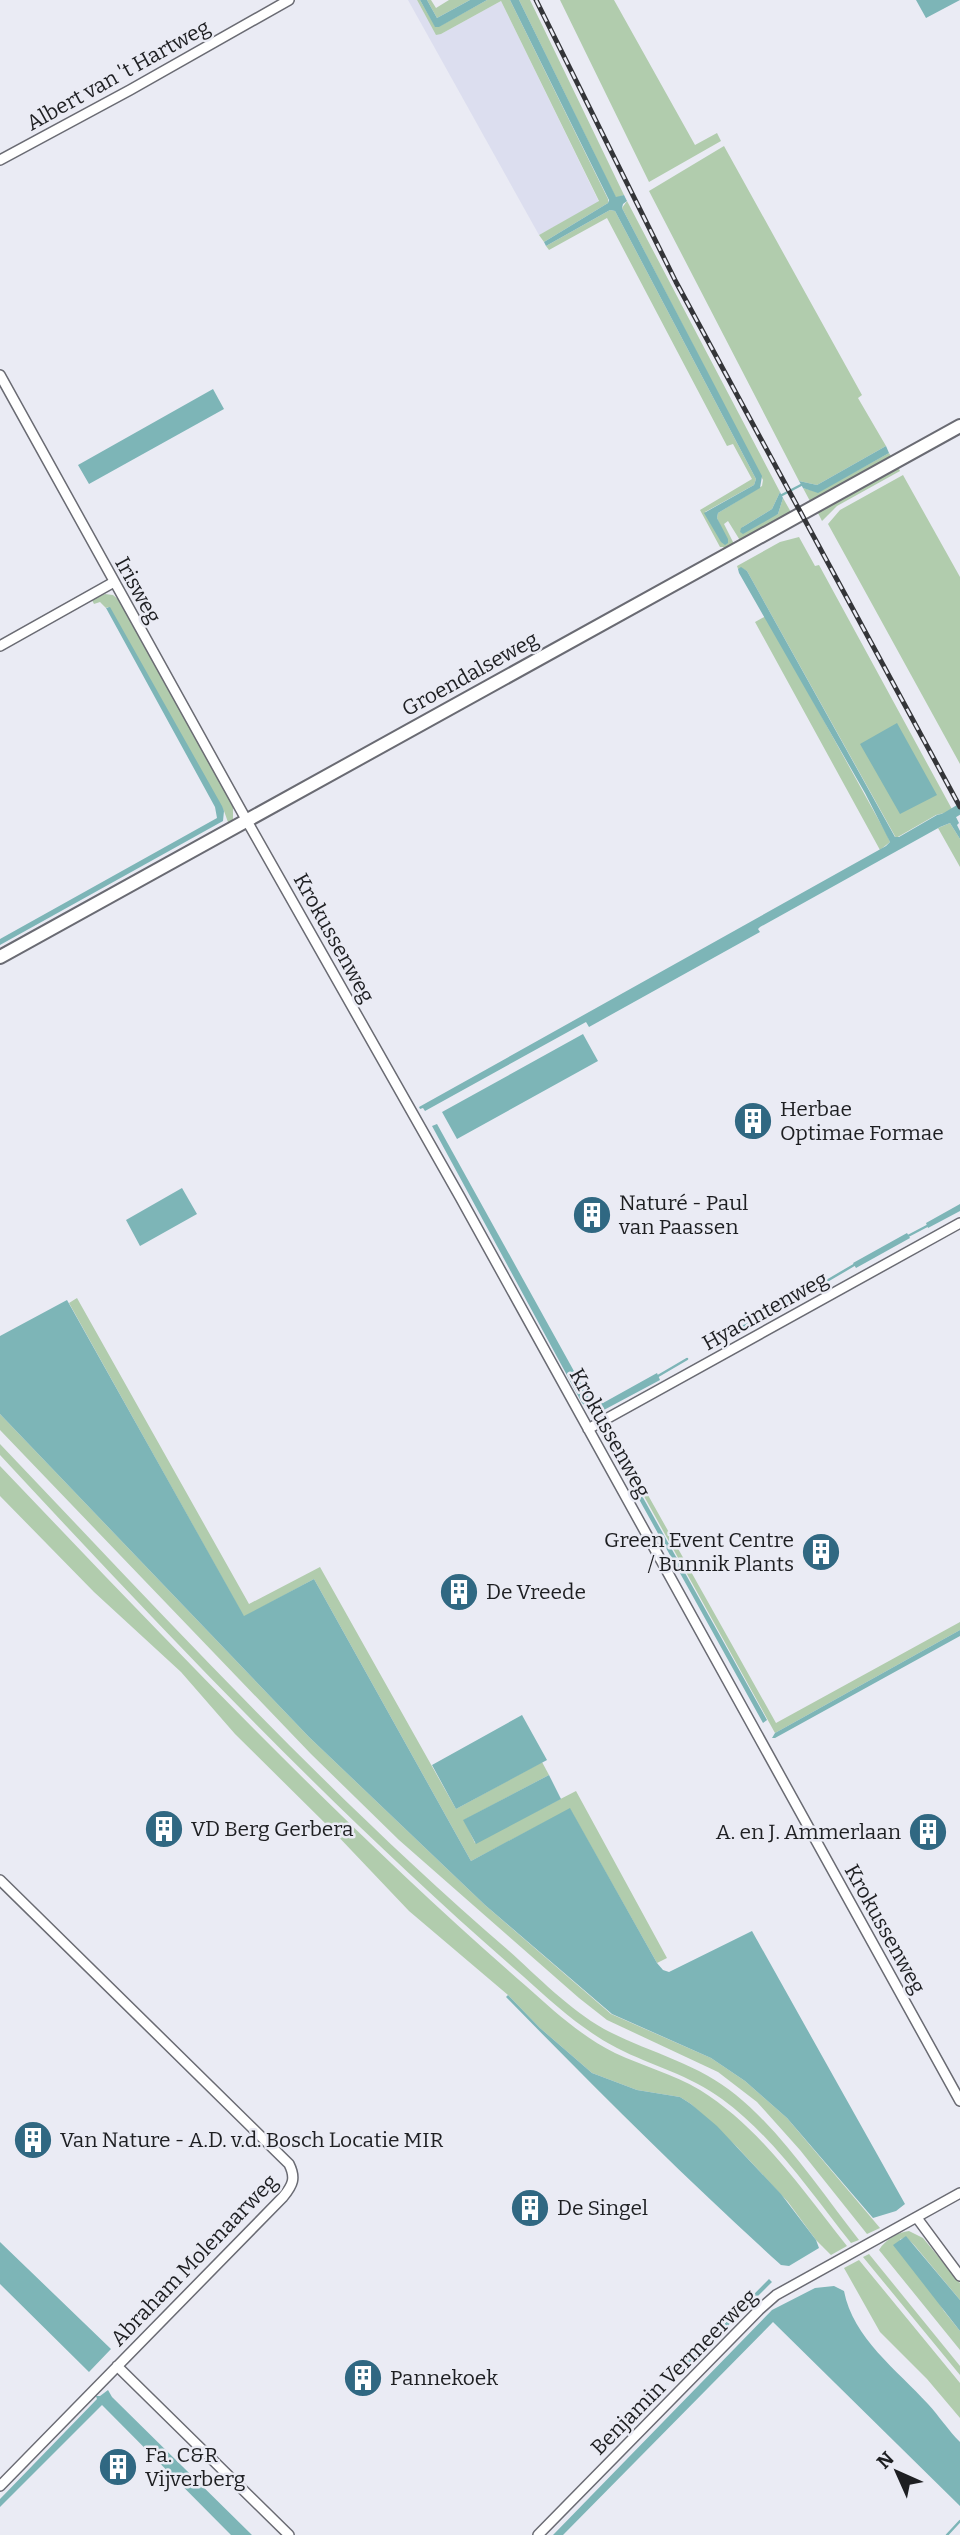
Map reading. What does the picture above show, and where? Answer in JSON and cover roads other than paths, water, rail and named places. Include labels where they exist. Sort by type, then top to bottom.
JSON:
[{"type":"street","name":"Albert van 't Hartweg","points":[[0,160],[289,0]]},
{"type":"street","name":"Irisweg","points":[[0,375],[247,821]]},
{"type":"street","name":"Groendalseweg","points":[[0,957],[960,426]]},
{"type":"street","points":[[0,646],[114,582]]},
{"type":"street","name":"Krokussenweg","points":[[247,821],[446,1173],[960,2101]]},
{"type":"street","name":"Hyacintenweg","points":[[588,1429],[960,1223]]},
{"type":"street","name":"Abraham Molenaarweg","points":[[0,1881],[279,2155],[294,2174],[293,2182],[283,2197],[0,2486]]},
{"type":"street","name":"Benjamin Vermeerweg","points":[[538,2535],[759,2309],[776,2295],[960,2193]]},
{"type":"street","points":[[917,2218],[960,2276]]},
{"type":"street","points":[[117,2366],[289,2535]]},
{"type":"water","points":[[420,0],[427,0],[437,18],[470,0],[487,0],[435,27]]},
{"type":"water","points":[[510,0],[519,0],[616,197],[624,195],[627,201],[622,208],[762,476],[760,488],[718,513],[717,518],[728,539],[725,545],[704,513],[754,485],[756,479],[615,211],[610,210],[546,246],[544,242],[609,200]]},
{"type":"water","points":[[916,0],[960,0],[926,18]]},
{"type":"water","points":[[213,389],[224,409],[89,484],[78,465]]},
{"type":"water","points":[[886,446],[889,453],[818,493],[803,488],[799,481],[817,485]]},
{"type":"water","points":[[780,492],[783,498],[778,514],[743,534],[740,532],[741,528],[772,509]]},
{"type":"water","points":[[741,567],[747,571],[895,837],[937,815],[953,811],[959,823],[957,825],[960,839],[950,823],[940,827],[760,927],[760,932],[589,1027],[586,1022],[425,1111],[420,1109],[419,1107],[890,842],[865,793],[739,573],[738,569]]},
{"type":"water","points":[[110,607],[222,806],[223,821],[0,945],[0,939],[217,818],[215,807],[106,608]]},
{"type":"water","points":[[897,723],[937,795],[900,814],[860,744]]},
{"type":"water","points":[[583,1034],[598,1061],[457,1139],[442,1112]]},
{"type":"water","points":[[437,1124],[590,1400],[595,1404],[603,1403],[657,1373],[660,1380],[602,1411],[590,1410],[582,1403],[432,1126]]},
{"type":"water","points":[[182,1188],[197,1214],[140,1246],[126,1220]]},
{"type":"water","points":[[960,1204],[960,1211],[928,1228],[926,1223]]},
{"type":"water","points":[[907,1233],[910,1238],[856,1268],[853,1263]]},
{"type":"water","points":[[807,1289],[809,1294],[731,1337],[729,1333]]},
{"type":"water","points":[[67,1300],[244,1616],[314,1579],[471,1861],[570,1808],[663,1970],[669,1972],[752,1931],[905,2204],[896,2211],[873,2218],[787,2118],[745,2081],[711,2058],[612,2014],[485,1905],[309,1737],[0,1414],[0,1336]]},
{"type":"water","points":[[607,1433],[767,1720],[763,1723],[604,1436]]},
{"type":"water","points":[[960,1630],[960,1636],[772,1738],[775,1733]]},
{"type":"water","points":[[522,1715],[547,1760],[456,1809],[432,1765]]},
{"type":"water","points":[[549,1775],[561,1799],[476,1844],[463,1820]]},
{"type":"water","points":[[508,1995],[540,2028],[592,2073],[637,2090],[680,2097],[691,2104],[717,2126],[781,2194],[816,2240],[819,2248],[789,2266],[781,2265],[608,2100],[506,1997]]},
{"type":"water","points":[[906,2236],[960,2300],[960,2331],[893,2245]]},
{"type":"water","points":[[0,2242],[111,2349],[89,2372],[0,2284]]},
{"type":"water","points":[[769,2279],[772,2282],[685,2368],[683,2366]]},
{"type":"water","points":[[834,2286],[844,2291],[849,2308],[866,2338],[960,2442],[960,2506],[773,2322],[563,2535],[553,2535],[772,2310],[815,2288]]},
{"type":"water","points":[[108,2390],[252,2535],[231,2535],[102,2405],[0,2507],[0,2499],[97,2399],[96,2396]]},
{"type":"waterway","points":[[782,495],[801,485]]},
{"type":"waterway","points":[[945,818],[960,809]]},
{"type":"waterway","points":[[908,1236],[927,1226]]},
{"type":"waterway","points":[[808,1292],[854,1265]]},
{"type":"waterway","points":[[718,1342],[731,1335]]},
{"type":"waterway","points":[[658,1376],[687,1359]]},
{"type":"waterway","points":[[947,2535],[960,2521]]},
{"type":"railway","points":[[536,0],[676,282],[960,807]]},
{"type":"place","name":"Herbae Optimae Formae","points":[[753,1121]]},
{"type":"place","name":"Naturé - Paul van Paassen","points":[[592,1215]]},
{"type":"place","name":"Green Event Centre / Bunnik Plants","points":[[821,1552]]},
{"type":"place","name":"De Vreede","points":[[459,1592]]},
{"type":"place","name":"VD Berg Gerbera","points":[[164,1829]]},
{"type":"place","name":"A. en J. Ammerlaan","points":[[928,1832]]},
{"type":"place","name":"Van Nature - A.D. v.d. Bosch Locatie MIR","points":[[33,2140]]},
{"type":"place","name":"De Singel","points":[[530,2208]]},
{"type":"place","name":"Pannekoek","points":[[363,2378]]},
{"type":"place","name":"Fa. C&R Vijverberg","points":[[118,2467]]}]
